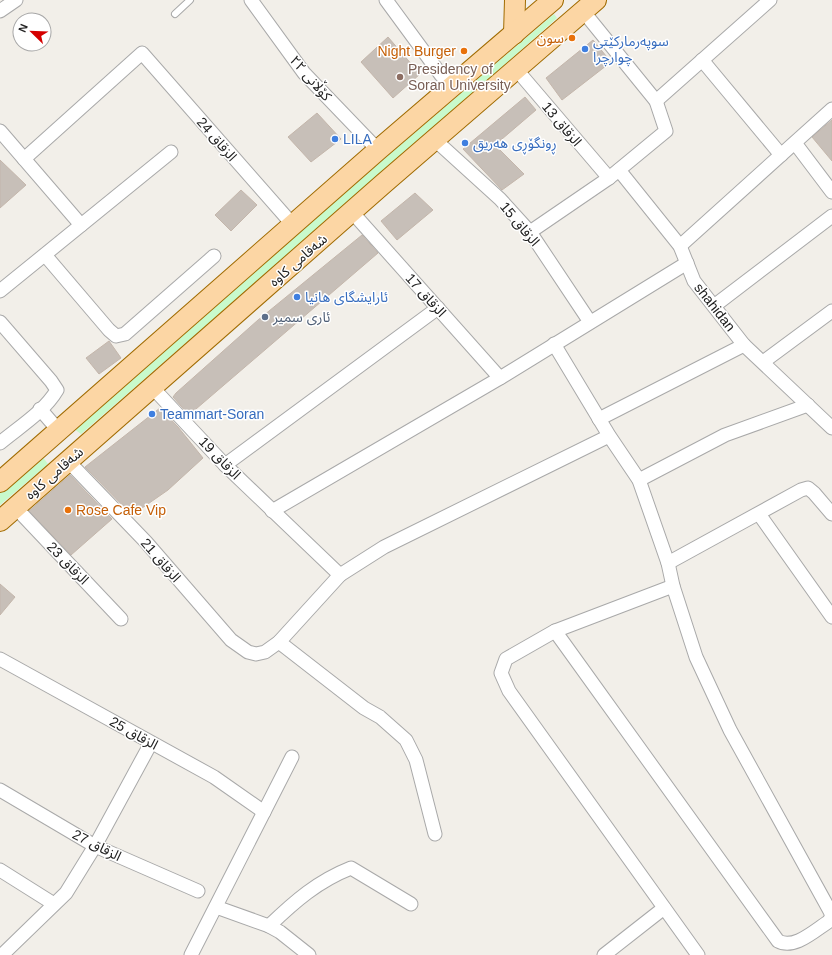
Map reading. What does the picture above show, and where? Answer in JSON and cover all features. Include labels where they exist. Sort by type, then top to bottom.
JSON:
[{"type":"main road","points":[[514,34],[515,0]]},
{"type":"main road","name":"شەقامی کاوە","points":[[0,482],[292,225],[552,0]]},
{"type":"main road","name":"شەقامی کاوە","points":[[0,521],[434,139],[516,69],[584,4]]},
{"type":"main road","points":[[58,431],[73,457]]},
{"type":"street","points":[[0,11],[16,0]]},
{"type":"street","name":"کۆڵانی ٢٢","points":[[251,0],[304,73],[378,150]]},
{"type":"street","points":[[386,0],[452,87]]},
{"type":"street","points":[[656,101],[770,0]]},
{"type":"street","points":[[530,232],[619,170],[666,130],[656,101],[584,4]]},
{"type":"street","name":"الزقاق 24","points":[[24,159],[142,52],[292,225]]},
{"type":"street","points":[[702,60],[781,155]]},
{"type":"street","name":"الزقاق 13","points":[[516,69],[608,178]]},
{"type":"street","points":[[680,246],[832,109]]},
{"type":"street","points":[[0,131],[81,225]]},
{"type":"street","name":"الزقاق 15","points":[[434,139],[500,199],[530,232],[590,322]]},
{"type":"street","points":[[795,143],[832,192]]},
{"type":"street","points":[[0,291],[171,152]]},
{"type":"street","name":"shahidan","points":[[619,170],[680,246],[694,281],[744,345],[832,428]]},
{"type":"street","name":"الزقاق 17","points":[[352,212],[500,378]]},
{"type":"street","points":[[714,306],[832,216]]},
{"type":"street","points":[[45,255],[109,330],[116,336],[125,334],[214,256]]},
{"type":"street","points":[[272,511],[500,378],[686,262]]},
{"type":"street","points":[[225,465],[438,308]]},
{"type":"street","points":[[763,362],[832,311]]},
{"type":"street","points":[[0,322],[57,390],[53,397],[0,443]]},
{"type":"street","points":[[554,344],[609,436],[639,480],[668,563],[673,586],[696,657],[730,730],[830,911],[832,917],[828,922],[792,944],[784,945],[778,941],[555,631]]},
{"type":"street","points":[[599,419],[744,345]]},
{"type":"street","name":"الزقاق 19","points":[[152,387],[225,465],[340,575]]},
{"type":"street","points":[[639,480],[725,435],[808,405]]},
{"type":"street","points":[[40,409],[58,431]]},
{"type":"street","points":[[435,834],[416,760],[406,740],[380,717],[364,708],[279,642],[340,575],[384,548],[609,436]]},
{"type":"street","name":"الزقاق 21","points":[[73,457],[231,640],[248,652],[256,654],[265,652],[279,642]]},
{"type":"street","points":[[668,563],[808,488],[832,514]]},
{"type":"street","name":"الزقاق 23","points":[[15,507],[121,619]]},
{"type":"street","points":[[759,514],[832,617]]},
{"type":"street","points":[[673,586],[555,631],[506,659],[501,673],[509,691],[698,955]]},
{"type":"street","name":"الزقاق 25","points":[[0,659],[214,777],[264,812]]},
{"type":"street","points":[[2,951],[66,893],[95,846],[152,743]]},
{"type":"street","points":[[191,955],[292,757]]},
{"type":"street","name":"الزقاق 27","points":[[0,790],[95,846],[198,891]]},
{"type":"street","points":[[269,926],[298,898],[332,875],[351,868],[411,904]]},
{"type":"street","points":[[0,870],[54,904]]},
{"type":"street","points":[[216,907],[269,926],[280,932],[309,955]]},
{"type":"street","points":[[604,955],[664,908]]},
{"type":"lane","points":[[175,14],[190,0]]},
{"type":"green space","points":[[554,14],[557,18],[422,138],[81,434],[74,429],[247,276]]},
{"type":"green space","points":[[42,456],[48,464],[0,505],[0,493]]},
{"type":"building","points":[[388,37],[420,74],[393,98],[361,62]]},
{"type":"building","points":[[593,40],[611,62],[562,100],[546,78]]},
{"type":"building","points":[[525,97],[536,110],[495,145],[524,174],[502,190],[463,149]]},
{"type":"building","points":[[317,113],[341,139],[311,162],[288,137]]},
{"type":"building","points":[[832,120],[832,161],[812,137]]},
{"type":"building","points":[[0,160],[26,185],[0,208]]},
{"type":"building","points":[[241,190],[257,205],[231,231],[215,215]]},
{"type":"building","points":[[415,193],[433,210],[397,240],[381,221]]},
{"type":"building","points":[[362,235],[378,253],[189,415],[173,397],[176,393],[258,320]]},
{"type":"building","points":[[109,341],[121,358],[99,374],[86,358]]},
{"type":"building","points":[[160,408],[178,427],[203,458],[168,490],[132,515],[85,467]]},
{"type":"building","name":"Rose Cafe Vip","points":[[70,475],[112,519],[71,555],[29,511]]},
{"type":"building","points":[[0,584],[15,597],[0,615]]},
{"type":"place","name":"سون","points":[[572,38]]},
{"type":"place","name":"سوپەرمارکێتی چوارچرا","points":[[585,49]]},
{"type":"place","name":"Night Burger","points":[[464,51]]},
{"type":"place","name":"Presidency of Soran University","points":[[400,77]]},
{"type":"place","name":"LILA","points":[[335,139]]},
{"type":"place","name":"ڕونگۆڕی هەریق","points":[[465,143]]},
{"type":"place","name":"ئارایشگای هانیا","points":[[297,297]]},
{"type":"place","name":"ئارى سمير","points":[[265,317]]},
{"type":"place","name":"Teammart-Soran","points":[[152,414]]},
{"type":"place","name":"Rose Cafe Vip","points":[[68,510]]}]
